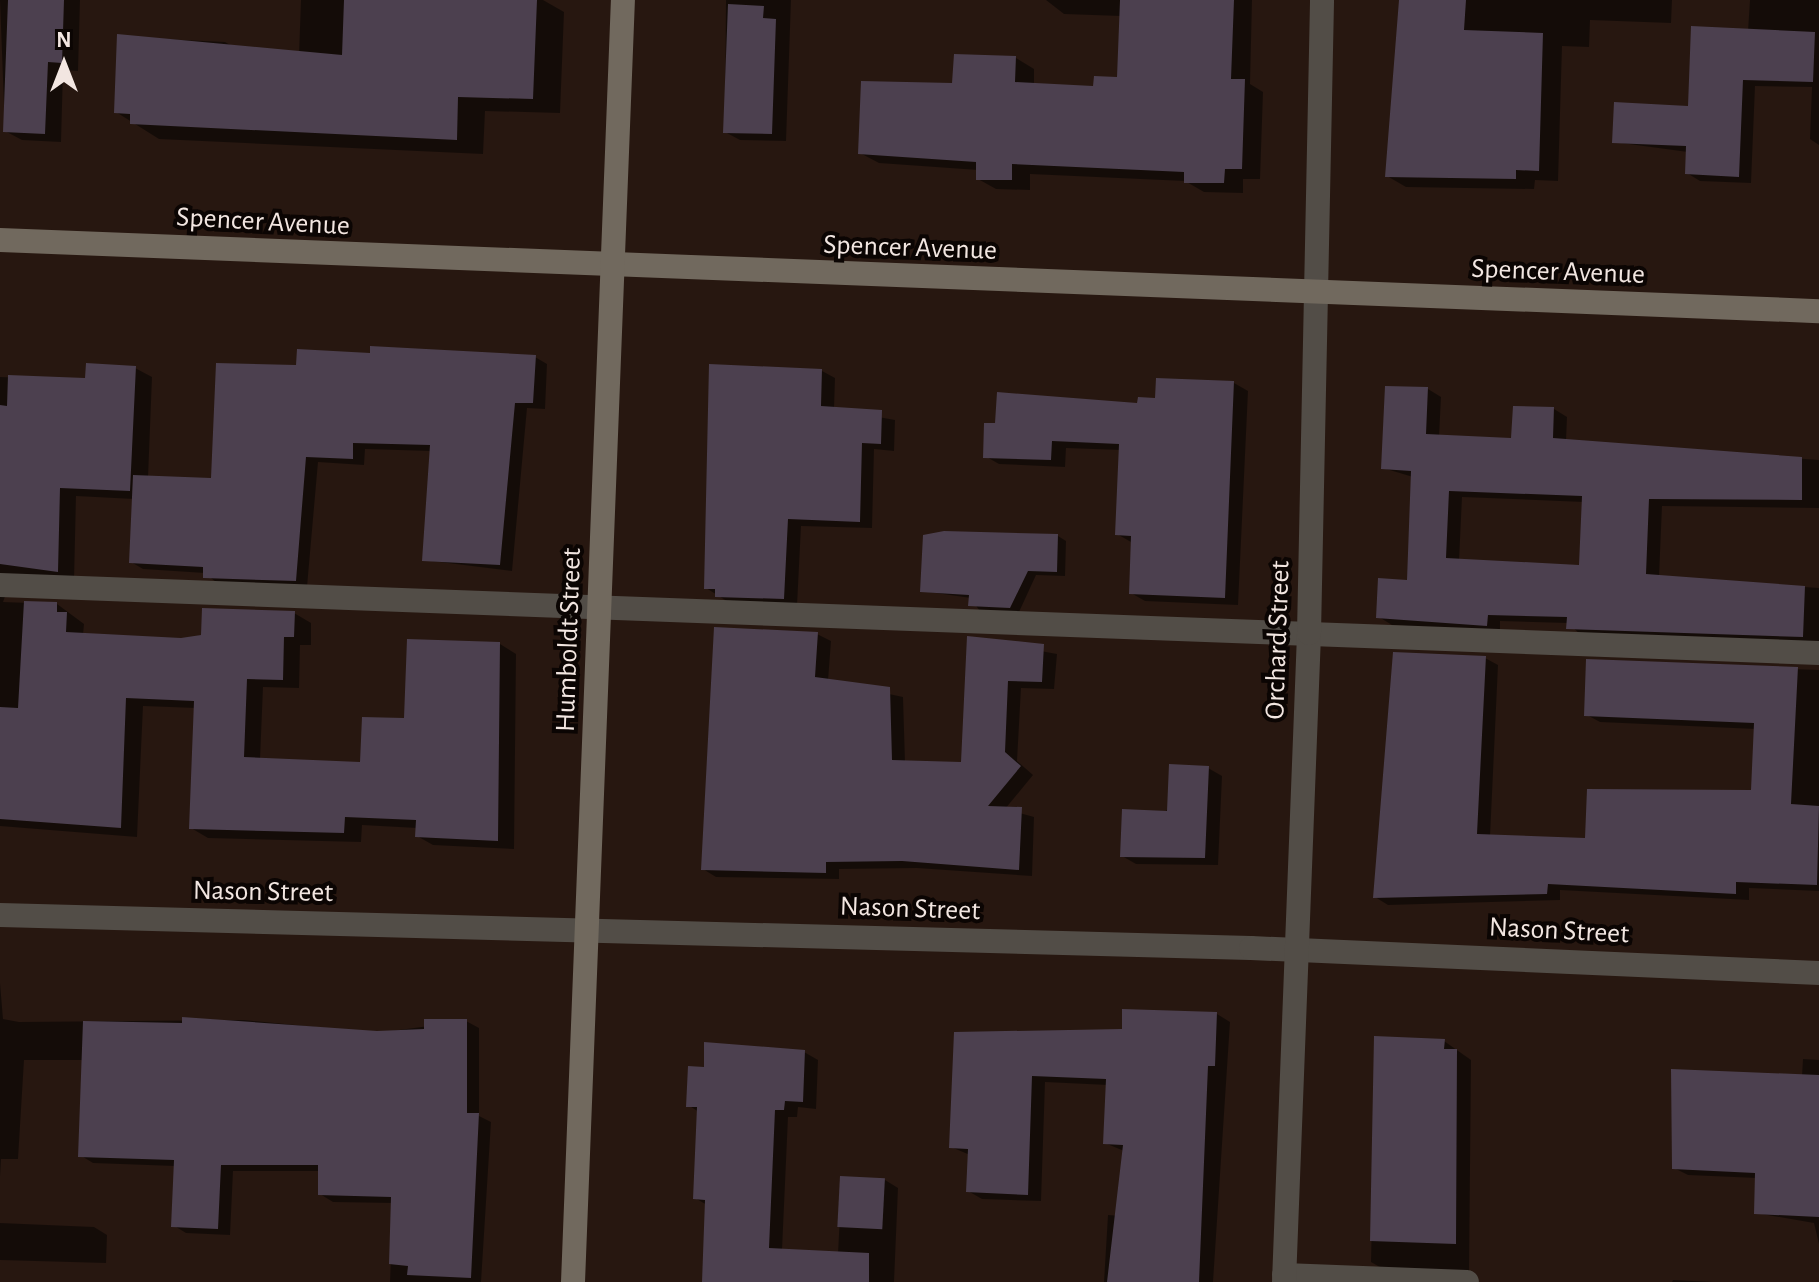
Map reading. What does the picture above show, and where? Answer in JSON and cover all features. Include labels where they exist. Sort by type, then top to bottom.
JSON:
[{"type":"street","name":"Humboldt Street","points":[[573,1282],[615,267],[623,0]]},
{"type":"street","name":"Orchard Street","points":[[1284,1278],[1294,949],[1309,633],[1322,0]]},
{"type":"street","name":"Spencer Avenue","points":[[0,240],[615,267],[1819,311]]},
{"type":"street","points":[[0,585],[1819,653]]},
{"type":"street","name":"Nason Street","points":[[0,915],[1294,949],[1819,973]]},
{"type":"street","points":[[1284,1278],[1467,1282]]},
{"type":"building","points":[[8,0],[64,0],[62,63],[48,62],[45,134],[3,132]]},
{"type":"building","points":[[344,0],[537,0],[533,99],[458,97],[457,140],[130,124],[130,114],[114,113],[117,34],[342,55]]},
{"type":"building","points":[[1120,0],[1234,0],[1231,79],[1245,79],[1242,169],[1225,169],[1224,183],[1184,183],[1184,172],[1012,164],[1012,180],[976,180],[976,162],[858,154],[861,81],[952,83],[954,54],[1016,56],[1015,82],[1093,86],[1094,76],[1117,77]]},
{"type":"building","points":[[1399,0],[1466,0],[1464,30],[1543,33],[1539,171],[1516,170],[1516,179],[1385,177]]},
{"type":"building","points":[[728,4],[764,6],[763,18],[776,19],[772,134],[723,133]]},
{"type":"building","points":[[1691,26],[1815,32],[1813,82],[1743,80],[1739,177],[1685,174],[1686,146],[1612,143],[1614,102],[1688,106]]},
{"type":"building","points":[[370,346],[536,355],[533,403],[515,403],[500,565],[422,561],[430,445],[353,443],[353,459],[306,457],[296,581],[203,578],[203,567],[129,563],[133,475],[211,478],[216,363],[296,365],[297,349],[370,353]]},
{"type":"building","points":[[86,363],[136,366],[130,491],[60,488],[58,572],[0,564],[0,405],[7,406],[8,375],[85,378]]},
{"type":"building","points":[[709,364],[822,369],[821,406],[882,410],[881,444],[862,443],[860,522],[788,519],[784,599],[715,597],[715,589],[704,589]]},
{"type":"building","points":[[1156,378],[1234,381],[1225,598],[1129,594],[1131,536],[1115,535],[1119,444],[1052,441],[1051,460],[983,458],[984,423],[995,423],[997,392],[1137,403],[1138,397],[1155,398]]},
{"type":"building","points":[[1385,386],[1428,387],[1426,434],[1511,438],[1513,406],[1554,407],[1553,438],[1802,457],[1802,500],[1649,499],[1646,574],[1805,586],[1803,637],[1566,629],[1567,617],[1488,615],[1487,626],[1376,618],[1378,578],[1407,580],[1411,471],[1381,469]],"holes":[[[1449,491],[1582,496],[1579,565],[1446,558]]]},
{"type":"building","points":[[944,531],[1058,534],[1057,572],[1028,571],[1010,608],[968,606],[969,595],[920,592],[923,535]]},
{"type":"building","points":[[24,601],[57,602],[57,612],[67,612],[66,632],[181,638],[201,635],[202,608],[295,611],[294,637],[284,637],[283,680],[247,679],[244,757],[360,762],[362,717],[404,718],[407,639],[500,642],[498,841],[415,837],[416,820],[345,817],[344,833],[189,829],[194,701],[126,698],[121,828],[0,819],[0,707],[18,708]]},
{"type":"building","points":[[714,627],[818,632],[815,677],[890,687],[892,760],[961,762],[967,636],[1044,644],[1042,682],[1008,681],[1005,752],[1021,766],[988,806],[1022,807],[1019,870],[902,861],[826,862],[826,873],[701,870]]},
{"type":"building","points":[[1393,652],[1486,656],[1477,834],[1585,838],[1587,789],[1751,790],[1754,723],[1584,716],[1586,659],[1798,667],[1791,804],[1819,806],[1817,885],[1736,882],[1736,894],[1548,884],[1547,894],[1373,898]]},
{"type":"building","points":[[1169,764],[1209,766],[1205,858],[1120,857],[1122,809],[1167,811]]},
{"type":"building","points":[[1122,1009],[1217,1012],[1215,1066],[1208,1066],[1199,1282],[1107,1282],[1123,1145],[1103,1144],[1106,1079],[1032,1076],[1028,1195],[966,1192],[968,1149],[949,1148],[954,1032],[1122,1029]]},
{"type":"building","points":[[182,1017],[377,1031],[424,1029],[424,1019],[467,1019],[467,1113],[479,1113],[471,1278],[407,1275],[408,1266],[389,1264],[391,1197],[318,1195],[318,1165],[221,1165],[218,1229],[171,1227],[174,1160],[78,1157],[83,1021],[182,1023]]},
{"type":"building","points":[[1374,1036],[1445,1039],[1444,1049],[1457,1049],[1456,1244],[1370,1241]]},
{"type":"building","points":[[704,1042],[805,1050],[803,1102],[785,1101],[784,1110],[775,1110],[769,1248],[869,1253],[869,1282],[702,1282],[705,1200],[693,1199],[697,1107],[686,1107],[688,1066],[704,1067]]},
{"type":"building","points":[[1671,1069],[1819,1075],[1819,1217],[1754,1214],[1755,1173],[1672,1169]]},
{"type":"building","points":[[840,1176],[885,1178],[882,1229],[837,1227]]}]
